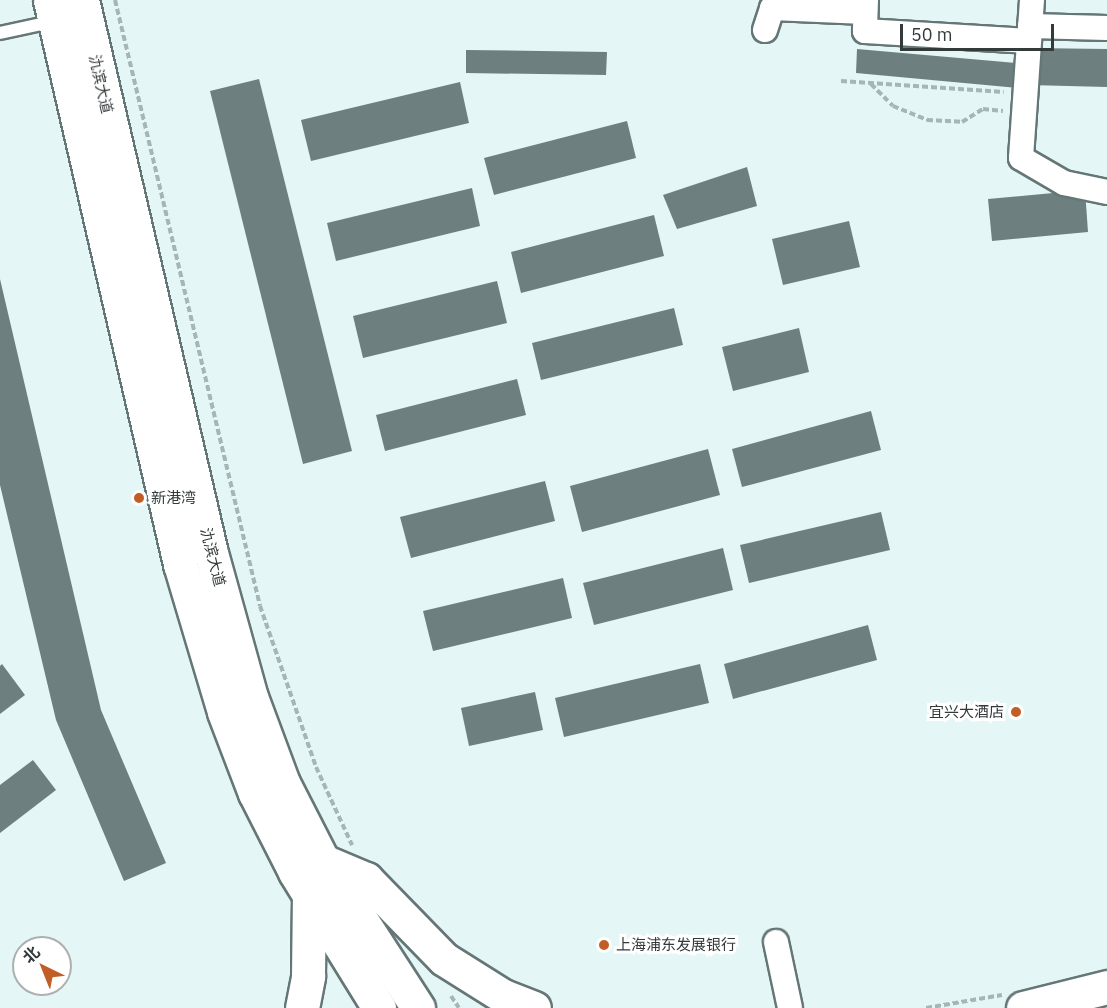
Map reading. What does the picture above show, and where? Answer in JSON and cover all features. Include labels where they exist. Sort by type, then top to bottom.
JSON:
[{"type":"main road","name":"氿滨大道","points":[[69,12],[251,697],[283,783],[323,861],[418,1008]]},
{"type":"main road","name":"氿滨大道","points":[[69,12],[184,575],[224,712],[255,793],[309,895],[379,1008]]},
{"type":"main road","points":[[323,861],[366,879],[444,959],[503,996],[534,1008]]},
{"type":"main road","points":[[302,1008],[308,976],[309,895]]},
{"type":"main road","points":[[1023,1008],[1107,987]]},
{"type":"street","points":[[1032,0],[1021,158],[1064,183],[1107,192]]},
{"type":"street","points":[[765,30],[772,8],[866,6],[865,31],[1030,33],[1107,28]]},
{"type":"street","points":[[776,942],[790,1008]]},
{"type":"lane","points":[[0,33],[69,12]]},
{"type":"path","points":[[116,0],[260,606],[316,766],[366,879]]},
{"type":"path","points":[[841,81],[1026,94]]},
{"type":"path","points":[[871,83],[893,105],[927,120],[962,122],[983,109],[996,108],[1022,121]]},
{"type":"building","points":[[1031,48],[1107,49],[1107,87],[1029,85]]},
{"type":"building","points":[[857,49],[1016,63],[1018,88],[856,73]]},
{"type":"building","points":[[466,50],[607,52],[606,75],[466,73]]},
{"type":"building","points":[[259,79],[352,451],[303,464],[210,91]]},
{"type":"building","points":[[460,82],[469,123],[311,161],[301,120]]},
{"type":"building","points":[[627,121],[636,158],[494,195],[484,158]]},
{"type":"building","points":[[747,167],[757,206],[677,229],[663,195]]},
{"type":"building","points":[[472,188],[480,226],[336,261],[327,223]]},
{"type":"building","points":[[1085,190],[1088,232],[992,241],[988,199]]},
{"type":"building","points":[[654,215],[664,256],[521,293],[511,252]]},
{"type":"building","points":[[849,221],[860,267],[783,285],[772,239]]},
{"type":"building","points":[[0,279],[101,710],[166,863],[124,881],[56,720],[0,485]]},
{"type":"building","points":[[497,281],[507,323],[363,358],[353,316]]},
{"type":"building","points":[[674,308],[683,345],[541,380],[532,343]]},
{"type":"building","points":[[799,328],[809,372],[733,391],[722,347]]},
{"type":"building","points":[[517,379],[526,415],[385,451],[376,415]]},
{"type":"building","points":[[871,411],[881,450],[742,487],[732,449]]},
{"type":"building","points":[[708,449],[720,495],[582,532],[570,486]]},
{"type":"building","points":[[545,481],[555,521],[411,558],[400,517]]},
{"type":"building","points":[[881,512],[890,550],[749,583],[740,545]]},
{"type":"building","points":[[723,548],[733,590],[594,625],[583,583]]},
{"type":"building","points":[[563,578],[572,618],[433,651],[423,611]]},
{"type":"building","points":[[868,625],[877,660],[733,699],[724,664]]},
{"type":"building","points":[[2,664],[25,695],[0,714],[0,666]]},
{"type":"building","points":[[700,664],[709,703],[564,737],[555,698]]},
{"type":"building","points":[[535,692],[543,730],[469,746],[461,708]]},
{"type":"building","points":[[33,760],[56,790],[0,833],[0,785]]},
{"type":"place","name":"新港湾","points":[[139,498]]},
{"type":"place","name":"宜兴大酒店","points":[[1016,712]]},
{"type":"place","name":"上海浦东发展银行","points":[[604,945]]}]
